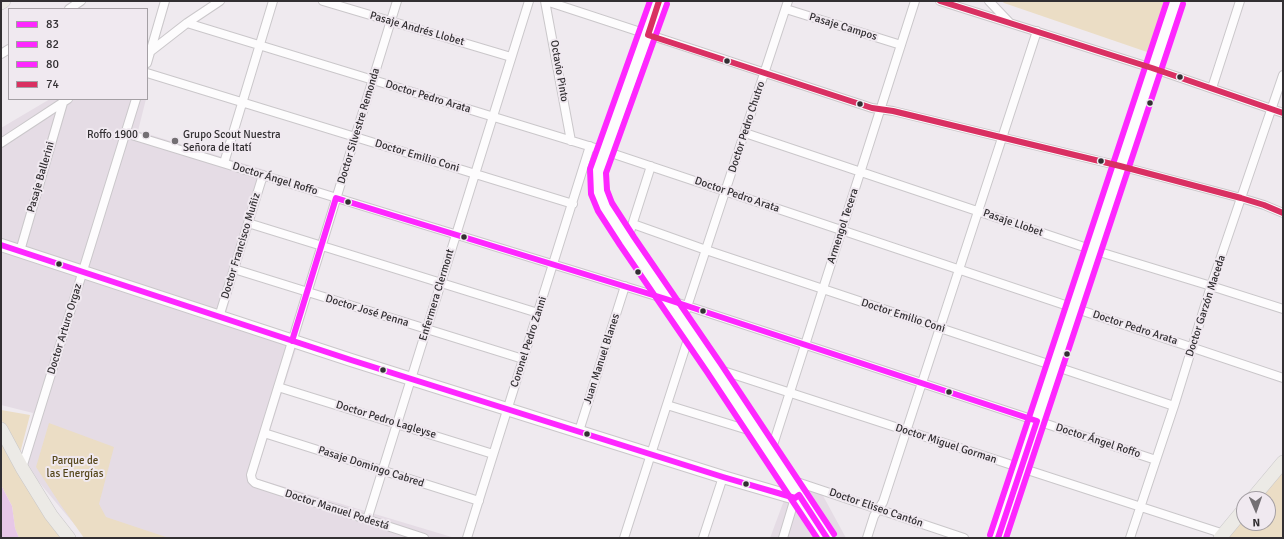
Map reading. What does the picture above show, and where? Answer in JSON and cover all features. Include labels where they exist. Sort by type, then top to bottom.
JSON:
[{"type":"main road","points":[[659,1],[598,172],[599,192],[605,207],[627,241],[758,433],[788,479],[797,497],[827,538]]},
{"type":"main road","points":[[998,538],[1175,1]]},
{"type":"main road","points":[[1,245],[292,341],[579,432],[723,477],[797,497]]},
{"type":"main road","points":[[1,429],[22,468],[51,515],[69,538]]},
{"type":"main road","points":[[1259,491],[1283,462]]},
{"type":"main road","points":[[1222,536],[1236,519]]},
{"type":"street","points":[[70,8],[81,1]]},
{"type":"street","points":[[148,60],[165,1]]},
{"type":"street","points":[[151,51],[187,23],[220,1]]},
{"type":"street","points":[[224,163],[273,1]]},
{"type":"street","name":"Pasaje Andrés Llobet","points":[[323,1],[512,57]]},
{"type":"street","name":"Doctor Silvestre Remonda","points":[[252,480],[251,475],[397,1]]},
{"type":"street","name":"Enfermera Clermont","points":[[367,520],[529,1]]},
{"type":"street","points":[[546,1],[872,108],[1002,137],[1120,166],[1241,198],[1283,213]]},
{"type":"street","name":"Octavio Pinto","points":[[546,1],[571,141]]},
{"type":"street","name":"Doctor Pedro Chutro","points":[[682,322],[788,1]]},
{"type":"street","name":"Armengol Tecera","points":[[769,451],[774,442],[790,393],[915,1]]},
{"type":"street","points":[[940,1],[1152,68],[1283,113]]},
{"type":"street","points":[[989,1],[1010,23]]},
{"type":"street","points":[[1212,88],[1240,1]]},
{"type":"street","name":"Pasaje Campos","points":[[786,10],[901,45]]},
{"type":"street","name":"Doctor Pedro Arata","points":[[187,23],[590,146],[1283,378]]},
{"type":"street","points":[[867,538],[874,516],[883,502],[1037,31]]},
{"type":"street","name":"Doctor Emilio Coni","points":[[148,73],[573,204]]},
{"type":"street","name":"Doctor Garzón Maceda","points":[[1130,538],[1241,198],[1283,75]]},
{"type":"street","name":"Doctor Arturo Orgaz","points":[[22,468],[136,100]]},
{"type":"street","points":[[1,143],[65,101]]},
{"type":"street","name":"Pasaje Ballerini","points":[[20,252],[65,101]]},
{"type":"street","name":"Doctor Ángel Roffo","points":[[125,133],[666,299],[1156,460]]},
{"type":"street","name":"Pasaje Llobet","points":[[745,133],[1093,250],[1283,309]]},
{"type":"street","name":"Coronel Pedro Zanni","points":[[467,538],[590,146]]},
{"type":"street","points":[[627,241],[651,166]]},
{"type":"street","name":"Doctor Francisco Muñiz","points":[[219,317],[263,175]]},
{"type":"street","points":[[248,223],[538,313]]},
{"type":"street","name":"Doctor Emilio Coni","points":[[633,224],[706,250],[1174,406]]},
{"type":"street","name":"Doctor José Penna","points":[[234,269],[523,359]]},
{"type":"street","name":"Juan Manuel Blanes","points":[[579,432],[625,286]]},
{"type":"street","points":[[624,538],[690,333]]},
{"type":"street","name":"Doctor Miguel Gorman","points":[[714,368],[1140,507],[1222,536]]},
{"type":"street","name":"Doctor Pedro Lagleyse","points":[[278,387],[493,454]]},
{"type":"street","points":[[667,405],[758,433]]},
{"type":"street","name":"Pasaje Domingo Cabred","points":[[264,433],[478,501]]},
{"type":"street","points":[[703,538],[723,477]]},
{"type":"street","name":"Doctor Eliseo Cantón","points":[[788,479],[964,538]]},
{"type":"street","name":"Doctor Manuel Podestá","points":[[252,480],[255,484],[424,538]]},
{"type":"street","points":[[783,538],[797,497]]},
{"type":"shaded area","points":[[48,100],[146,100],[138,131],[268,171],[226,313],[300,336],[255,478],[455,538],[86,538],[21,461],[33,413],[1,405],[1,128]]},
{"type":"shaded area","points":[[1,485],[12,506],[15,528],[19,538],[1,538]]},
{"type":"shaded area","points":[[789,487],[821,492],[846,538],[770,538]]},
{"type":"green space","points":[[1002,1],[1165,1],[1150,53],[1004,3]]},
{"type":"green space","points":[[1,410],[30,415],[19,457],[1,419]]},
{"type":"green space","name":"Parque de las Energías","points":[[49,423],[114,447],[99,504],[106,517],[169,538],[84,538],[36,467]]},
{"type":"green space","points":[[1,429],[69,538],[19,538],[15,528],[12,506],[1,485]]},
{"type":"green space","points":[[1283,462],[1283,538],[1220,538],[1236,519],[1236,531],[1276,531],[1276,491],[1259,491]]},
{"type":"transit line","name":"82","points":[[650,1],[590,169],[591,194],[598,211],[620,245],[707,372],[817,538]]},
{"type":"transit line","name":"74","points":[[659,1],[648,35],[872,108],[893,111],[1120,166],[1241,198],[1283,213]]},
{"type":"transit line","name":"74","points":[[940,1],[1152,68],[1283,113]]},
{"type":"transit line","name":"80","points":[[990,535],[1167,1]]},
{"type":"transit line","name":"80","points":[[667,4],[606,173],[607,190],[612,203],[634,237],[721,364],[834,534]]},
{"type":"transit line","name":"82","points":[[1006,538],[1183,4]]},
{"type":"transit line","name":"83","points":[[292,341],[336,198],[666,299],[1037,421],[998,538]]},
{"type":"transit line","name":"83","points":[[1,245],[351,360],[723,477],[795,498],[799,495],[827,538]]},
{"type":"place","name":"Roffo 1900","points":[[146,135]]},
{"type":"place","name":"Grupo Scout Nuestra Señora de Itatí","points":[[175,141]]}]
